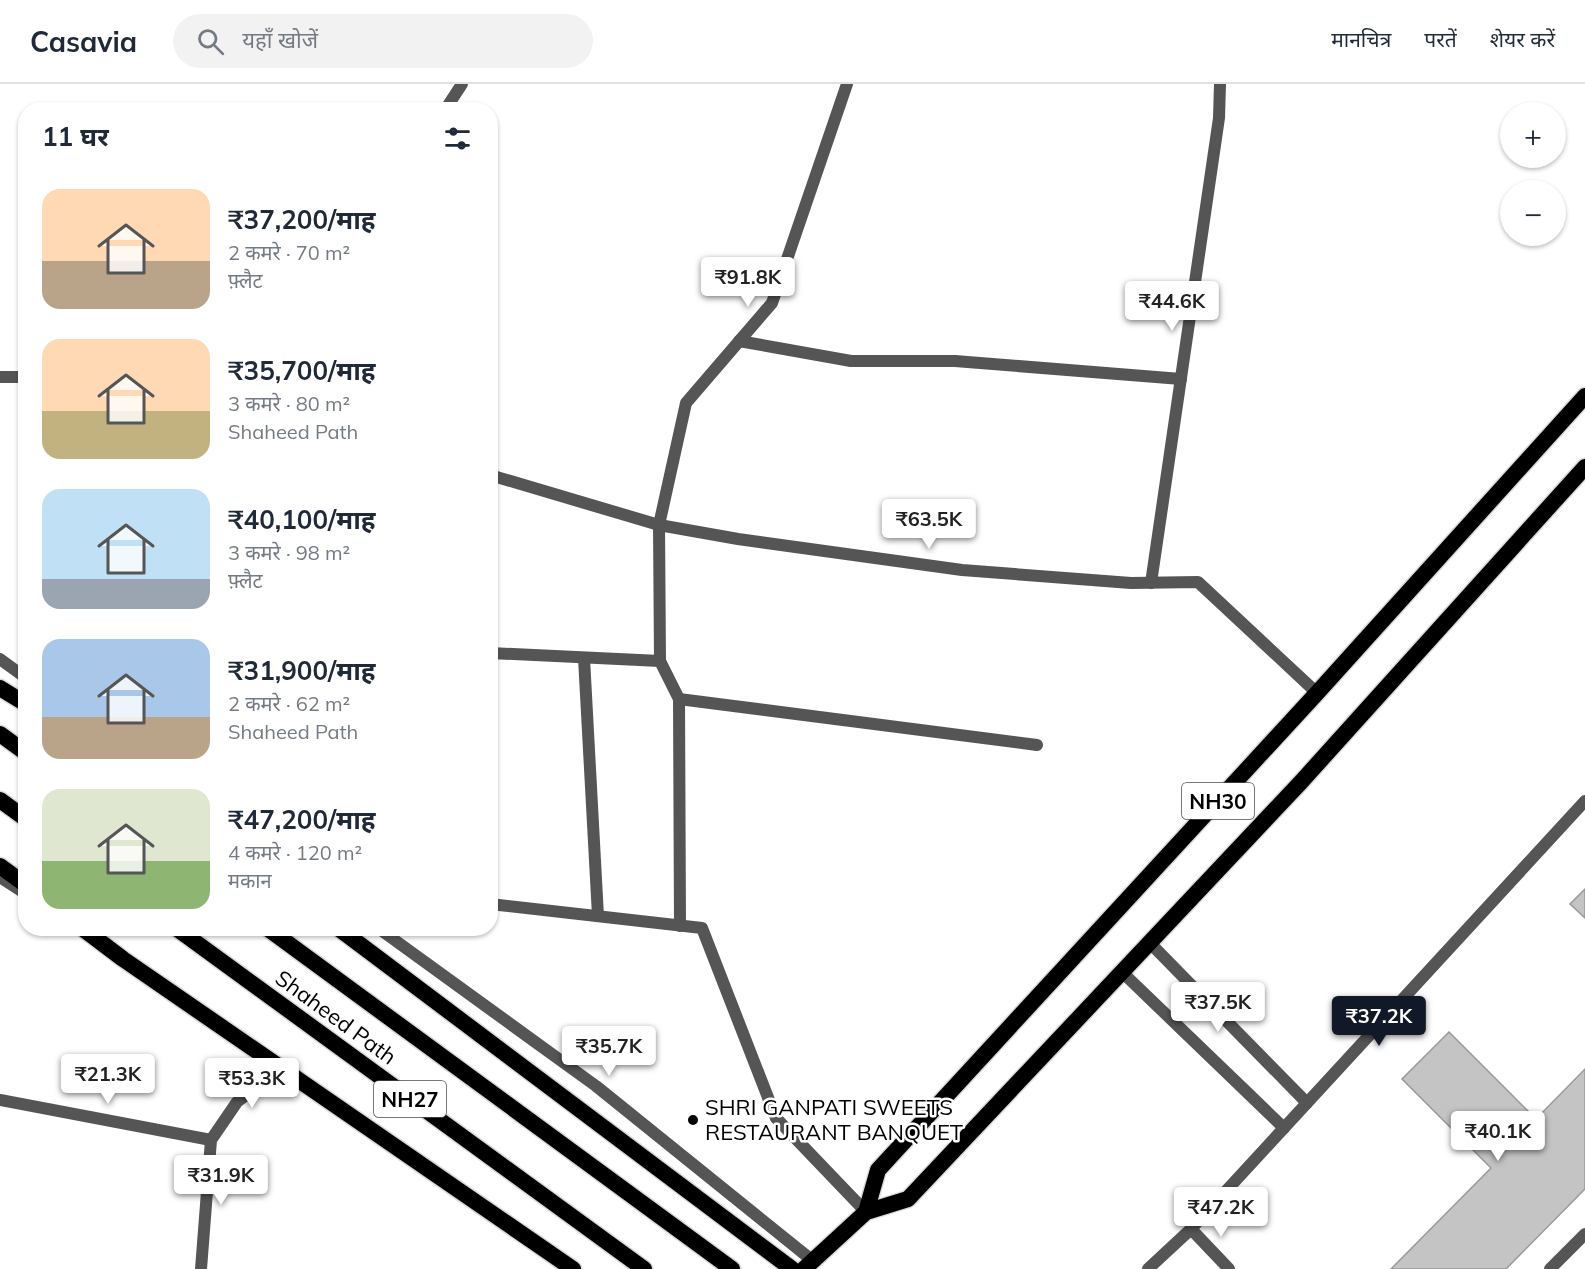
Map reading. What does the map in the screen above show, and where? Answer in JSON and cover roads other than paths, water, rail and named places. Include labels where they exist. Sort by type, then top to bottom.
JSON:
[{"type":"highway","name":"NH30","points":[[866,1212],[878,1170],[1317,693],[1585,396]]},
{"type":"highway","name":"NH30","points":[[809,1265],[866,1212],[908,1199],[1301,782],[1585,467]]},
{"type":"highway","points":[[0,688],[18,699]]},
{"type":"highway","points":[[0,734],[18,747]]},
{"type":"highway","points":[[0,800],[18,813]]},
{"type":"highway","points":[[0,866],[18,879]]},
{"type":"highway","points":[[93,936],[573,1269]]},
{"type":"highway","name":"Shaheed Path","points":[[187,936],[644,1269]]},
{"type":"highway","name":"Shaheed Path","points":[[278,936],[727,1265]]},
{"type":"highway","points":[[349,936],[792,1269]]},
{"type":"street","points":[[451,102],[462,84]]},
{"type":"street","points":[[680,926],[679,699],[660,661],[659,525],[686,403],[772,303],[847,84]]},
{"type":"street","points":[[1151,583],[1219,118],[1220,84]]},
{"type":"street","points":[[740,341],[851,361],[955,362],[1181,379]]},
{"type":"street","points":[[0,377],[18,377]]},
{"type":"street","points":[[498,477],[659,525],[738,539],[962,570],[1151,583],[1198,582],[1317,693]]},
{"type":"street","points":[[498,653],[660,661]]},
{"type":"street","points":[[584,658],[598,916]]},
{"type":"street","points":[[0,659],[18,672]]},
{"type":"street","points":[[679,699],[1037,745]]},
{"type":"street","points":[[1148,1269],[1191,1228],[1585,801]]},
{"type":"street","points":[[0,877],[18,889]]},
{"type":"street","points":[[498,905],[702,928],[776,1118],[866,1212]]},
{"type":"street","points":[[89,936],[123,959]]},
{"type":"street","points":[[389,936],[596,1086],[809,1265]]},
{"type":"street","points":[[1150,943],[1307,1103]]},
{"type":"street","points":[[1122,972],[1284,1128]]},
{"type":"street","points":[[201,1269],[211,1140],[237,1102],[281,1068]]},
{"type":"street","points":[[0,1100],[211,1140]]},
{"type":"street","points":[[1191,1228],[1229,1269]]},
{"type":"street","points":[[1550,1269],[1585,1234]]},
{"type":"place","name":"SHRI GANPATI SWEETS RESTAURANT BANQUET","points":[[693,1120]]}]
